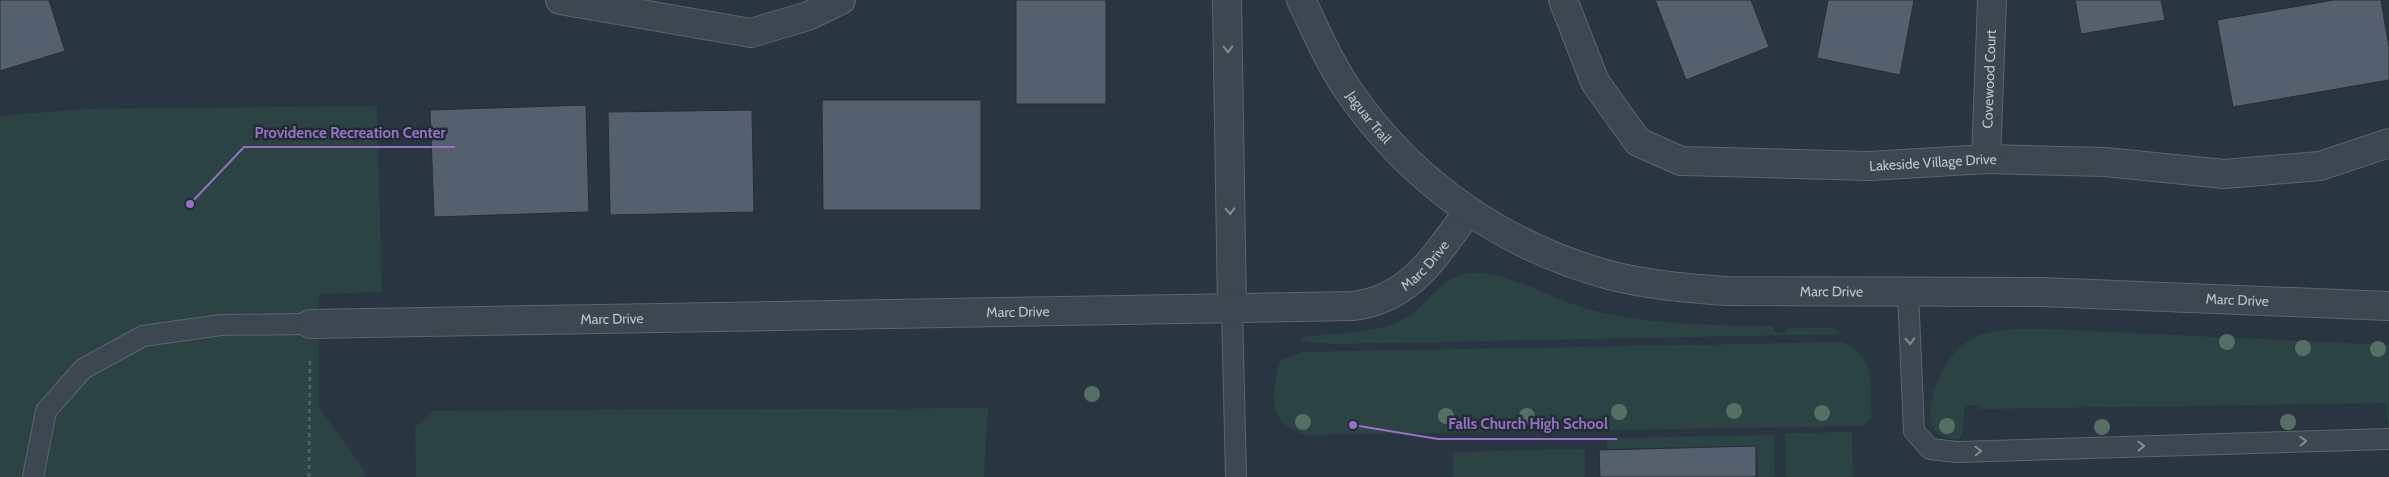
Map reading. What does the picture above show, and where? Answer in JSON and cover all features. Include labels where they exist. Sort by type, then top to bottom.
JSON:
[{"type":"street","points":[[560,0],[751,33],[808,16],[841,0]]},
{"type":"street","points":[[1226,0],[1232,309]]},
{"type":"street","name":"Jaguar Trail","points":[[1301,0],[1331,62],[1352,97],[1391,145],[1424,177],[1468,212]]},
{"type":"street","name":"Lakeside Village Drive","points":[[1562,0],[1595,82],[1632,134],[1638,142],[1681,161],[1870,166],[1986,159],[2105,162],[2224,174],[2320,166],[2389,143]]},
{"type":"street","name":"Covewood Court","points":[[1986,159],[1992,0]]},
{"type":"street","name":"Marc Drive","points":[[310,324],[1232,309],[1370,304],[1396,293],[1421,274],[1468,212],[1515,240],[1566,261],[1611,275],[1679,288],[2042,292],[2389,306]]},
{"type":"lane","points":[[1908,292],[1914,431],[1930,448],[1957,452],[2389,439]]},
{"type":"lane","points":[[1232,309],[1236,477]]},
{"type":"lane","points":[[33,477],[46,411],[83,369],[143,336],[221,325],[310,324]]},
{"type":"path","points":[[309,477],[310,324]]},
{"type":"green space","points":[[377,106],[382,292],[319,294],[319,408],[365,471],[365,477],[0,477],[0,116],[84,109]]},
{"type":"green space","points":[[1473,273],[1487,274],[1515,281],[1581,307],[1652,321],[1773,326],[1775,333],[1787,332],[1787,328],[1833,328],[1844,334],[1335,344],[1301,341],[1301,338],[1361,332],[1396,323],[1413,313],[1446,283],[1458,276]]},
{"type":"green space","points":[[2014,329],[2389,345],[2389,429],[2386,403],[1979,409],[1979,405],[1965,405],[1962,436],[1952,439],[1937,432],[1931,422],[1932,397],[1950,358],[1961,346],[1976,337],[1990,332]]},
{"type":"green space","points":[[1844,342],[1862,357],[1869,374],[1872,417],[1864,426],[1307,435],[1284,424],[1278,416],[1275,407],[1275,385],[1280,361],[1301,352]]},
{"type":"green space","points":[[988,408],[984,477],[416,477],[415,427],[433,411]]},
{"type":"green space","points":[[1852,432],[1853,477],[1786,477],[1785,433]]},
{"type":"green space","points":[[1774,435],[1775,477],[1758,477],[1757,446],[1607,449],[1607,438]]},
{"type":"green space","points":[[1585,449],[1585,477],[1453,477],[1453,452]]},
{"type":"building","points":[[0,0],[49,0],[65,51],[0,71]]},
{"type":"building","points":[[1016,0],[1106,0],[1106,104],[1016,104]]},
{"type":"building","points":[[1655,0],[1751,0],[1769,47],[1686,80]]},
{"type":"building","points":[[1828,0],[1914,0],[1900,75],[1817,58]]},
{"type":"building","points":[[2075,0],[2161,0],[2165,20],[2081,34]]},
{"type":"building","points":[[2334,0],[2381,0],[2389,47],[2389,80],[2233,107],[2217,20]]},
{"type":"building","points":[[822,100],[981,100],[981,210],[823,210]]},
{"type":"building","points":[[586,105],[589,212],[434,217],[430,110]]},
{"type":"building","points":[[752,110],[754,212],[610,215],[608,112]]},
{"type":"building","points":[[1756,446],[1756,477],[1600,477],[1599,450]]},
{"type":"place","name":"Providence Recreation Center","points":[[190,204]]},
{"type":"place","name":"Falls Church High School","points":[[1353,425]]}]
